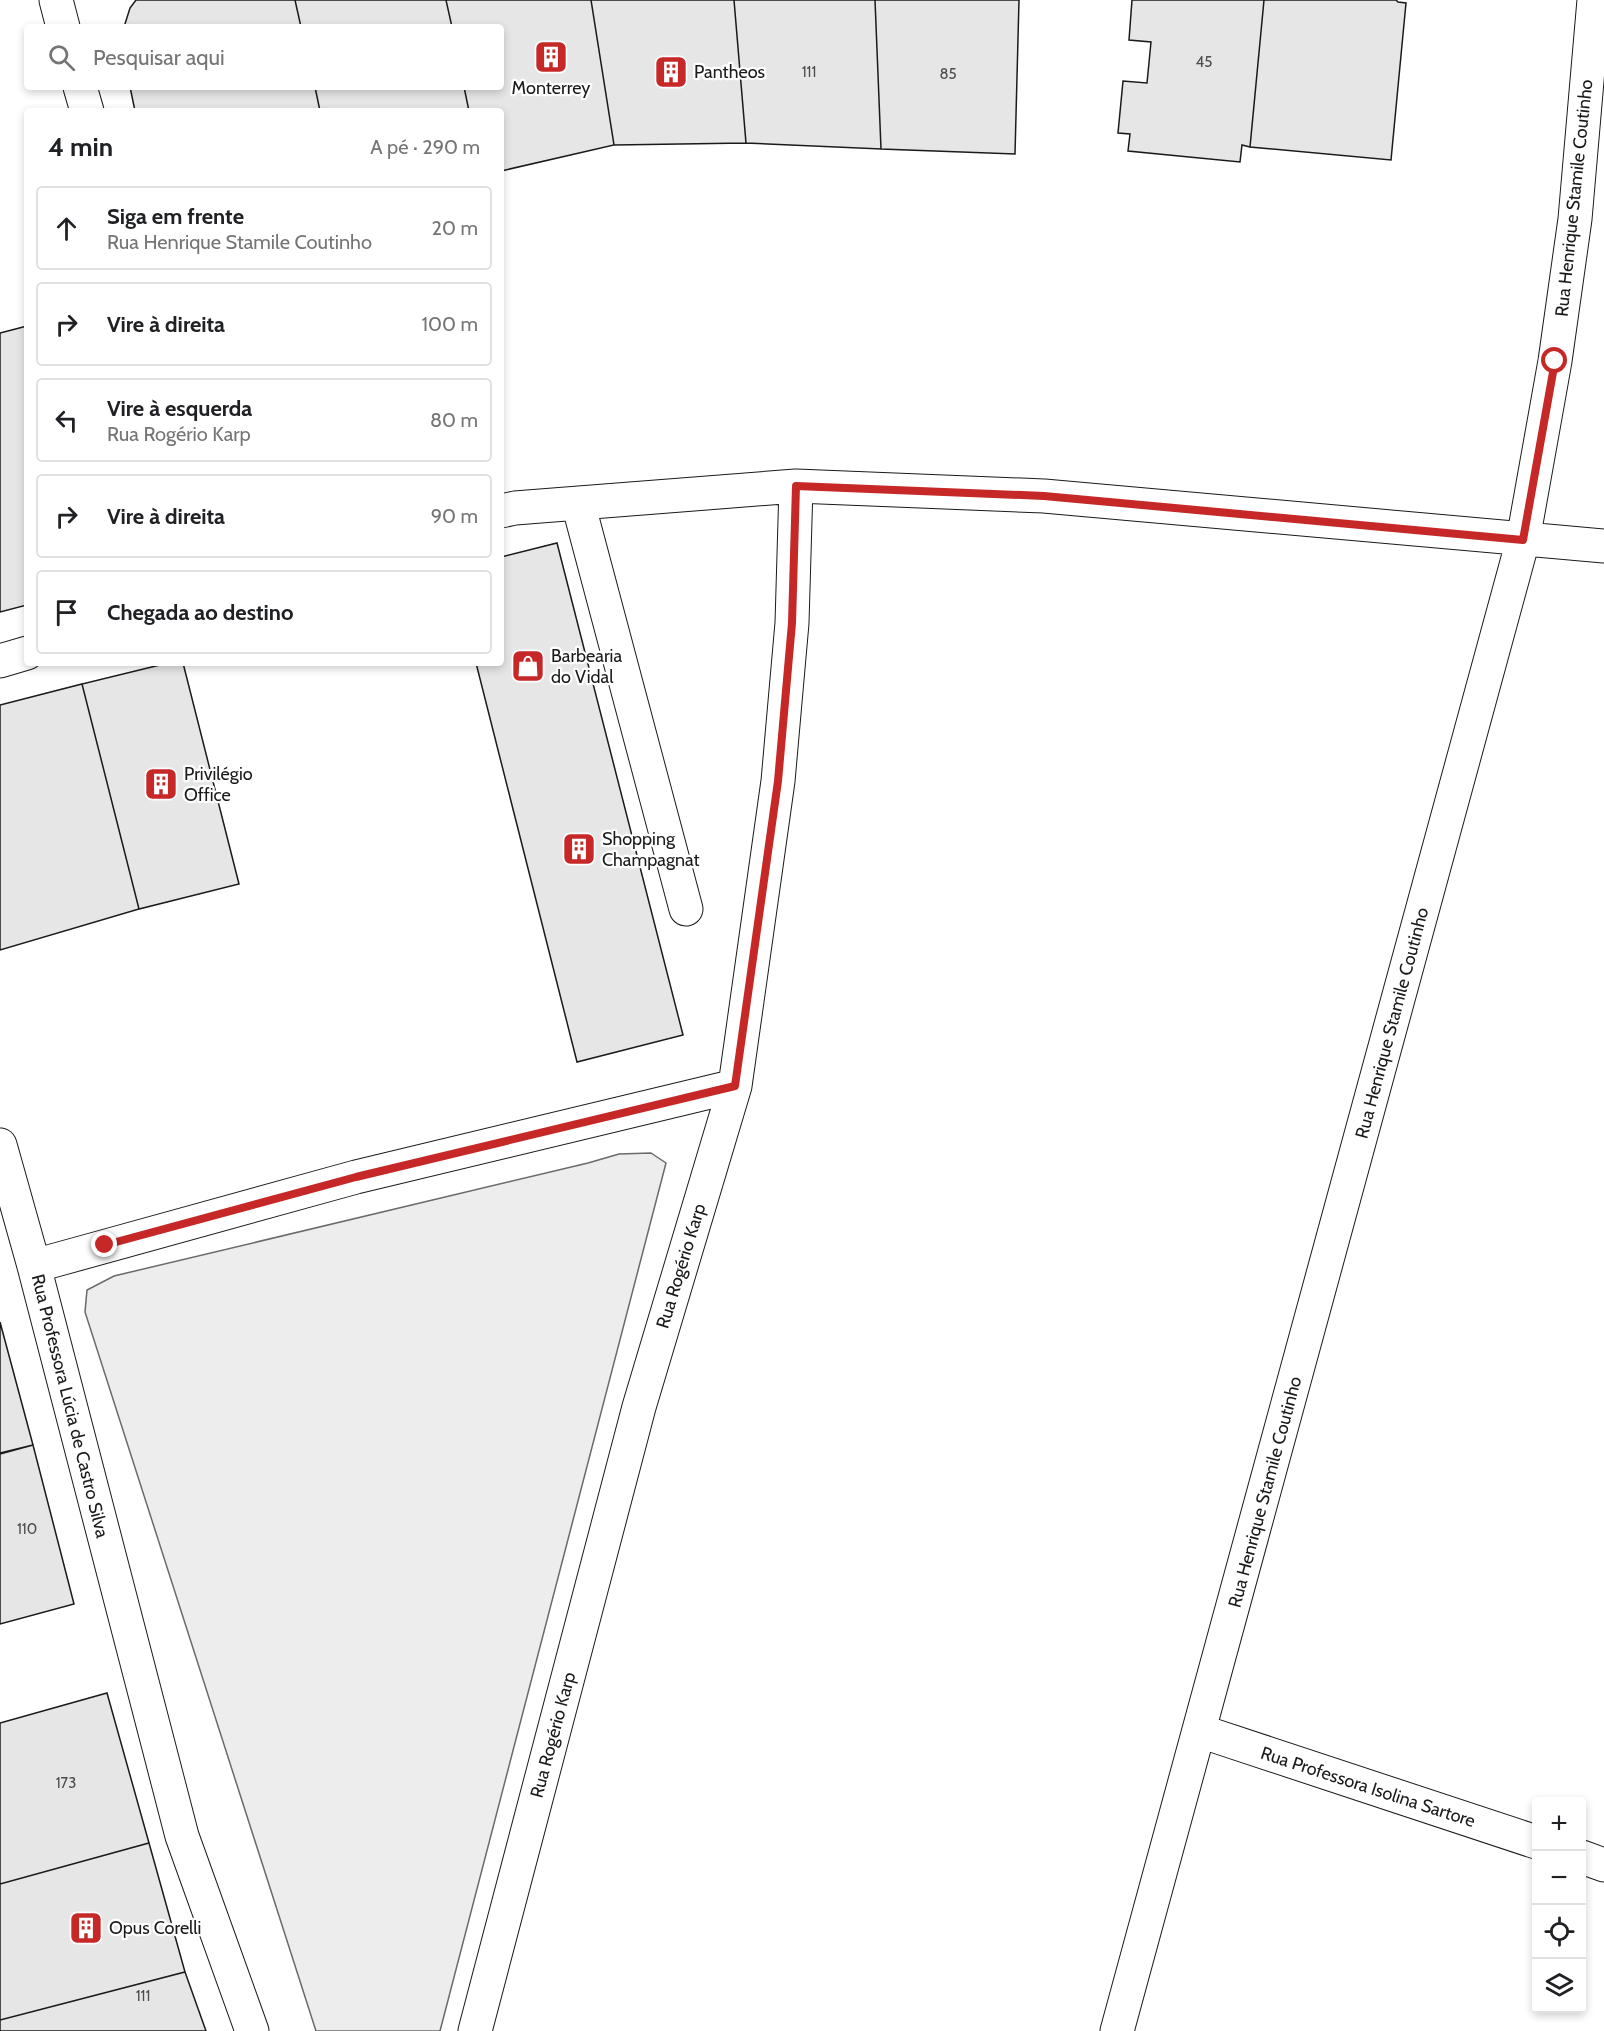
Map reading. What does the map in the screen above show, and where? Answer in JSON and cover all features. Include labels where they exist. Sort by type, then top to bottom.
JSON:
[{"type":"street","points":[[56,0],[62,24]]},
{"type":"street","name":"Rua Henrique Stamile Coutinho","points":[[1117,2031],[1523,540],[1555,361],[1575,219],[1594,0]]},
{"type":"street","points":[[81,90],[86,108]]},
{"type":"street","points":[[504,510],[796,486],[1044,496],[1604,546]]},
{"type":"street","name":"Rua Rogério Karp","points":[[475,2031],[639,1407],[735,1086],[778,781],[792,623],[796,486]]},
{"type":"street","points":[[578,503],[686,909]]},
{"type":"street","points":[[0,661],[24,654]]},
{"type":"street","name":"Rua Professora Lúcia de Castro Silva","points":[[252,2031],[182,1836],[34,1266],[356,1177],[735,1086]]},
{"type":"street","points":[[0,1145],[34,1266]]},
{"type":"street","name":"Rua Professora Isolina Sartore","points":[[1200,1731],[1532,1841]]},
{"type":"street","points":[[1586,1859],[1604,1865]]},
{"type":"shaded area","points":[[651,1153],[666,1163],[440,2031],[316,2031],[85,1312],[87,1290],[114,1276],[619,1154]]},
{"type":"building","points":[[136,0],[295,0],[300,24],[125,24],[130,8]]},
{"type":"building","points":[[295,0],[446,0],[451,24],[300,24]]},
{"type":"building","name":"Monterrey","points":[[446,0],[591,0],[614,145],[504,170],[504,108],[468,108],[465,90],[504,90],[504,24],[451,24]]},
{"type":"building","name":"Pantheos","points":[[591,0],[734,0],[746,143],[614,145]]},
{"type":"building","points":[[734,0],[875,0],[881,149],[746,143]]},
{"type":"building","points":[[875,0],[1019,0],[1015,154],[881,149]]},
{"type":"building","points":[[1132,0],[1264,0],[1250,147],[1242,145],[1240,162],[1128,151],[1130,134],[1118,133],[1123,81],[1147,83],[1151,42],[1129,40]]},
{"type":"building","points":[[1264,0],[1396,0],[1406,3],[1391,160],[1250,147]]},
{"type":"building","points":[[131,90],[316,90],[319,108],[134,108]]},
{"type":"building","points":[[316,90],[465,90],[468,108],[319,108]]},
{"type":"building","points":[[24,327],[24,606],[0,612],[0,333]]},
{"type":"building","name":"Shopping Champagnat","points":[[557,543],[683,1035],[577,1062],[477,666],[504,666],[504,556]]},
{"type":"building","name":"Privilégio Office","points":[[156,666],[184,666],[239,884],[139,909],[82,684]]},
{"type":"building","points":[[82,684],[139,909],[0,950],[0,705]]},
{"type":"building","points":[[0,1322],[33,1445],[0,1453]]},
{"type":"building","points":[[33,1445],[74,1604],[0,1624],[0,1454]]},
{"type":"building","points":[[107,1693],[149,1843],[0,1884],[0,1723]]},
{"type":"building","name":"Opus Corelli","points":[[149,1843],[185,1972],[0,2020],[0,1884]]},
{"type":"building","points":[[185,1972],[206,2031],[0,2031],[0,2020]]},
{"type":"place","name":"Monterrey","points":[[551,57]]},
{"type":"place","name":"Pantheos","points":[[671,72]]},
{"type":"place","name":"Barbearia do Vidal","points":[[528,666]]},
{"type":"place","name":"Privilégio Office","points":[[161,784]]},
{"type":"place","name":"Shopping Champagnat","points":[[579,849]]},
{"type":"place","name":"Opus Corelli","points":[[86,1928]]},
{"type":"route","points":[[105,1245],[356,1177],[735,1086],[778,781],[792,623],[796,486],[1044,496],[1523,540],[1555,361]]}]
